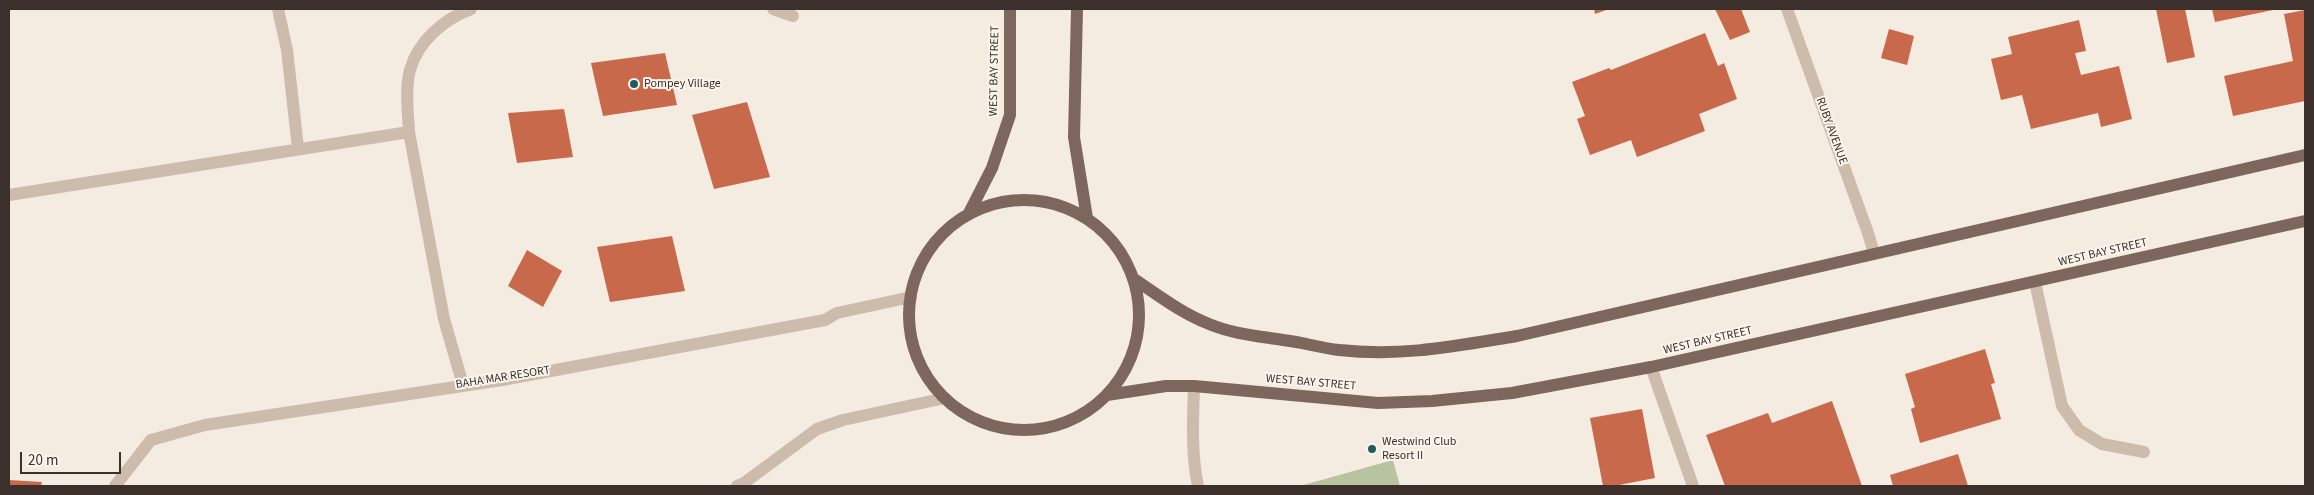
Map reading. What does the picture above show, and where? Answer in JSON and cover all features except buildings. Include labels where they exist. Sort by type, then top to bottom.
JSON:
[{"type":"main road","name":"WEST BAY STREET","points":[[968,215],[992,168],[1010,116],[1010,9]]},
{"type":"main road","points":[[1077,9],[1074,138],[1087,218]]},
{"type":"main road","points":[[1134,279],[1175,308],[1208,324],[1243,335],[1338,350],[1388,353],[1425,352],[1518,336],[2305,155]]},
{"type":"main road","points":[[1015,200],[1040,201],[1064,207],[1087,218],[1116,244],[1134,279],[1139,306],[1138,333],[1124,372],[1107,395],[1089,409],[1070,420],[1049,427],[1026,430],[1004,428],[982,422],[963,412],[945,398],[933,385],[915,352],[909,315],[911,297],[926,255],[945,233],[968,215],[991,205],[1015,200]]},
{"type":"main road","name":"WEST BAY STREET","points":[[1107,395],[1166,386],[1194,386],[1378,403],[1432,401],[1512,393],[1651,367],[2305,221]]},
{"type":"street","points":[[278,9],[287,50],[298,148]]},
{"type":"street","points":[[463,384],[444,319],[409,132],[410,71],[415,57],[432,33],[471,9]]},
{"type":"street","points":[[773,9],[792,16]]},
{"type":"street","name":"RUBY AVENUE","points":[[1787,9],[1874,253]]},
{"type":"street","points":[[1795,31],[1798,9]]},
{"type":"street","points":[[9,195],[409,132]]},
{"type":"street","points":[[2035,282],[2062,406],[2079,430],[2102,444],[2144,452]]},
{"type":"street","name":"BAHA MAR RESORT","points":[[115,486],[151,440],[205,425],[463,384],[502,380],[825,320],[837,312],[911,297]]},
{"type":"street","points":[[1651,367],[1693,486]]},
{"type":"street","points":[[1194,386],[1192,436],[1194,466],[1198,486]]},
{"type":"street","points":[[738,486],[744,484],[817,429],[843,420],[945,398]]},
{"type":"green space","points":[[1393,460],[1400,486],[1300,486]]},
{"type":"place","name":"Pompey Village","points":[[634,84]]},
{"type":"place","name":"Westwind Club Resort II","points":[[1372,449]]}]
